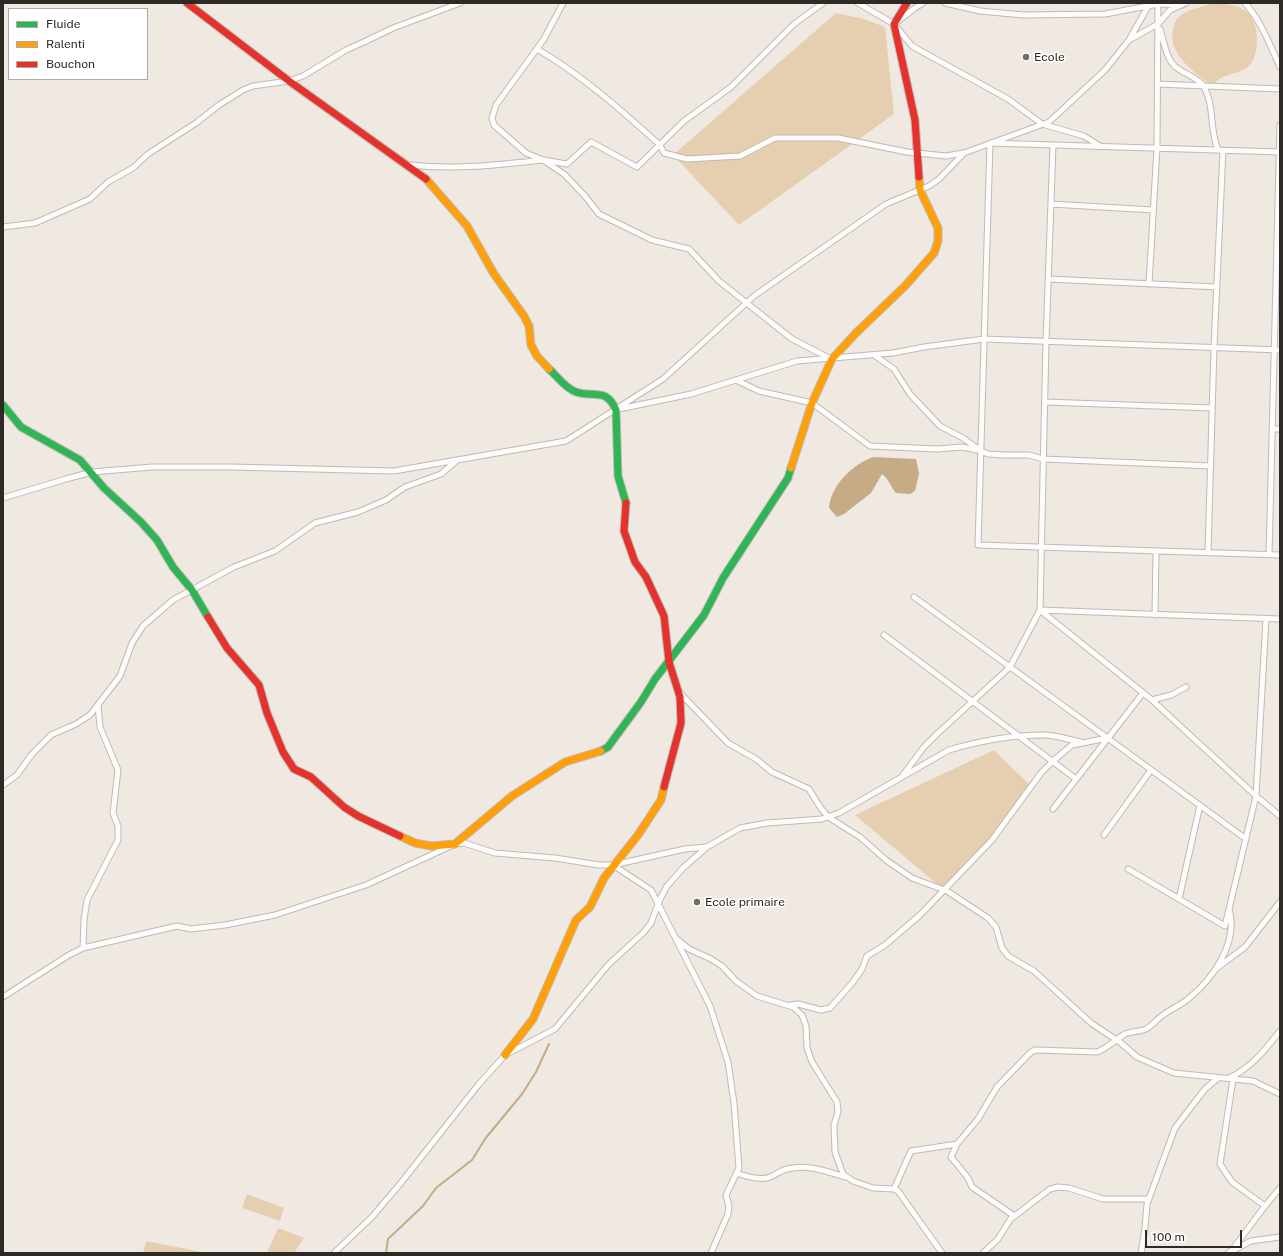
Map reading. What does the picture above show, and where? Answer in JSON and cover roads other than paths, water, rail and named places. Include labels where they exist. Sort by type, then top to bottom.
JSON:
[{"type":"street","points":[[187,3],[289,81],[423,175],[467,226],[494,274],[524,316],[529,326],[531,345],[537,356],[568,388],[576,392],[600,394],[607,397],[612,402],[616,410],[618,476],[626,500],[624,531],[635,562],[646,577],[664,616],[668,634],[669,662],[678,691],[681,723],[665,790],[661,800],[638,835],[604,878],[590,907],[576,920],[533,1019],[505,1055],[479,1084],[400,1184],[372,1216],[334,1253]]},
{"type":"street","points":[[3,228],[35,223],[90,199],[108,182],[133,168],[148,154],[243,90],[253,86],[289,81],[303,76],[346,50],[376,36],[460,3]]},
{"type":"street","points":[[563,3],[537,49],[496,105],[492,118],[494,125],[526,153],[543,160],[564,174],[585,196],[599,214],[652,240],[689,249],[719,282],[746,303],[792,338],[832,359]]},
{"type":"street","points":[[409,165],[442,168],[543,160],[567,164],[591,142],[637,167],[684,121],[731,87],[794,24],[823,3]]},
{"type":"street","points":[[858,3],[894,24],[912,46],[1008,98],[1042,124],[1084,136],[1100,146]]},
{"type":"street","points":[[3,997],[69,955],[83,948],[176,926],[191,929],[225,925],[275,915],[366,885],[455,844],[512,796],[565,762],[598,754],[608,747],[641,702],[651,684],[704,615],[723,578],[788,478],[796,448],[812,404],[832,359],[856,333],[905,286],[934,253],[938,241],[938,228],[920,190],[915,120],[894,24],[907,3]]},
{"type":"street","points":[[894,24],[914,8],[924,3]]},
{"type":"street","points":[[945,3],[980,12],[1023,15],[1105,14],[1149,4],[1184,4]]},
{"type":"street","points":[[1149,284],[1157,148],[1158,3]]},
{"type":"street","points":[[1244,3],[1252,11],[1263,30],[1280,67]]},
{"type":"street","points":[[537,49],[560,62],[605,96],[660,145],[664,153],[687,159],[740,156],[775,138],[838,138],[918,153],[946,156],[964,153],[1049,122],[1105,70],[1129,40],[1149,4]]},
{"type":"street","points":[[1129,40],[1158,24],[1170,10],[1184,4]]},
{"type":"street","points":[[1158,24],[1169,57],[1176,67],[1204,86],[1211,105],[1213,136],[1220,150],[1208,553]]},
{"type":"street","points":[[1157,84],[1280,89]]},
{"type":"street","points":[[1269,555],[1272,429],[1277,350],[1280,125]]},
{"type":"street","points":[[990,143],[1279,152]]},
{"type":"street","points":[[990,143],[978,545],[1280,555]]},
{"type":"street","points":[[900,779],[924,747],[1010,667],[1040,610],[1046,342],[1053,144]]},
{"type":"street","points":[[3,498],[66,478],[92,472],[152,467],[231,467],[394,472],[566,441],[664,379],[746,303],[886,204],[920,190],[939,179],[964,153]]},
{"type":"street","points":[[1051,204],[1153,210]]},
{"type":"street","points":[[1048,279],[1217,287]]},
{"type":"street","points":[[616,410],[691,394],[797,361],[874,355],[984,340],[1277,350]]},
{"type":"street","points":[[874,355],[894,369],[910,394],[940,426],[963,438],[981,452]]},
{"type":"street","points":[[736,380],[758,391],[812,404],[870,446],[937,449],[962,447],[988,454],[1029,454],[1043,459],[1211,466]]},
{"type":"street","points":[[1045,402],[1212,408]]},
{"type":"street","points":[[3,405],[21,427],[80,460],[92,472],[104,488],[141,522],[157,540],[173,567],[192,590],[227,648],[259,685],[267,713],[275,729],[283,752],[294,769],[311,777],[344,807],[358,816],[415,843],[431,846],[464,843],[495,853],[556,858],[599,866],[613,865],[685,849],[707,846]]},
{"type":"street","points":[[1272,429],[1280,429]]},
{"type":"street","points":[[3,784],[17,775],[32,754],[51,735],[76,724],[90,715],[120,676],[132,643],[143,626],[166,605],[234,567],[275,550],[315,523],[358,512],[386,500],[405,487],[441,474],[456,462]]},
{"type":"street","points":[[1155,614],[1156,551]]},
{"type":"street","points":[[914,597],[1246,839]]},
{"type":"street","points":[[1040,610],[1280,619]]},
{"type":"street","points":[[1040,610],[1152,700],[1256,796],[1280,816]]},
{"type":"street","points":[[1128,869],[1225,926],[1256,796],[1266,619]]},
{"type":"street","points":[[884,635],[1076,779]]},
{"type":"street","points":[[1152,700],[1171,695],[1186,687]]},
{"type":"street","points":[[678,691],[736,749],[756,759],[772,772],[809,789],[828,817],[860,837],[886,860],[912,878],[944,890],[988,918],[996,927],[1002,948],[1008,956],[1034,971],[1091,1024],[1116,1040],[1137,1057],[1174,1073],[1254,1081],[1280,1094]]},
{"type":"street","points":[[1053,809],[1143,693]]},
{"type":"street","points":[[83,948],[84,919],[87,900],[118,840],[118,826],[114,813],[118,770],[100,727],[98,705]]},
{"type":"street","points":[[505,1055],[555,1029],[608,965],[643,933],[651,923],[667,886],[683,868],[707,846],[740,828],[767,823],[822,819],[828,817],[864,800],[949,750],[966,745],[1020,737],[1046,735],[1081,742]]},
{"type":"street","points":[[787,1005],[798,1004],[821,1010],[830,1008],[853,982],[862,969],[867,956],[885,945],[920,915],[992,840],[1041,773],[1072,745],[1081,742],[1108,738]]},
{"type":"street","points":[[1104,835],[1151,770]]},
{"type":"street","points":[[1179,899],[1200,805]]},
{"type":"street","points":[[613,865],[651,890],[678,940],[710,1006],[728,1062],[739,1168],[726,1195],[729,1206],[728,1214],[711,1253]]},
{"type":"street","points":[[1012,1218],[1012,1215],[972,1187],[968,1178],[951,1157],[957,1144],[978,1119],[997,1087],[1030,1053],[1035,1050],[1097,1052],[1106,1049],[1116,1040],[1128,1033],[1146,1029],[1163,1015],[1187,1000],[1198,990],[1216,968],[1245,947],[1280,902]]},
{"type":"street","points":[[1216,968],[1226,946],[1233,925],[1229,908]]},
{"type":"street","points":[[678,940],[689,949],[722,966],[736,981],[757,996],[793,1007],[802,1015],[806,1026],[807,1048],[812,1062],[838,1102],[838,1112],[834,1125],[835,1152],[840,1168],[848,1178]]},
{"type":"street","points":[[1230,1079],[1242,1072],[1253,1062],[1280,1031]]},
{"type":"street","points":[[1140,1253],[1149,1199],[1175,1128],[1205,1089],[1218,1078]]},
{"type":"street","points":[[1230,1079],[1220,1164],[1232,1182],[1265,1206]]},
{"type":"street","points":[[894,1189],[911,1151],[957,1144]]},
{"type":"street","points":[[736,1174],[748,1177],[768,1178],[785,1169],[801,1167],[818,1168],[873,1188],[894,1189],[898,1191],[942,1253]]},
{"type":"street","points":[[983,1253],[998,1239],[1012,1218],[1050,1189],[1058,1187],[1069,1188],[1103,1199],[1149,1199]]},
{"type":"street","points":[[1230,1252],[1280,1188]]},
{"type":"street","points":[[1240,1253],[1247,1230]]},
{"type":"street","points":[[1230,1252],[1251,1241],[1280,1237]]},
{"type":"waterway","points":[[386,1253],[388,1239],[423,1206],[436,1188],[472,1160],[485,1139],[522,1094],[536,1072],[549,1044]]},
{"type":"place","name":"Ecole","points":[[1026,57]]},
{"type":"place","name":"Ecole primaire","points":[[697,902]]}]
